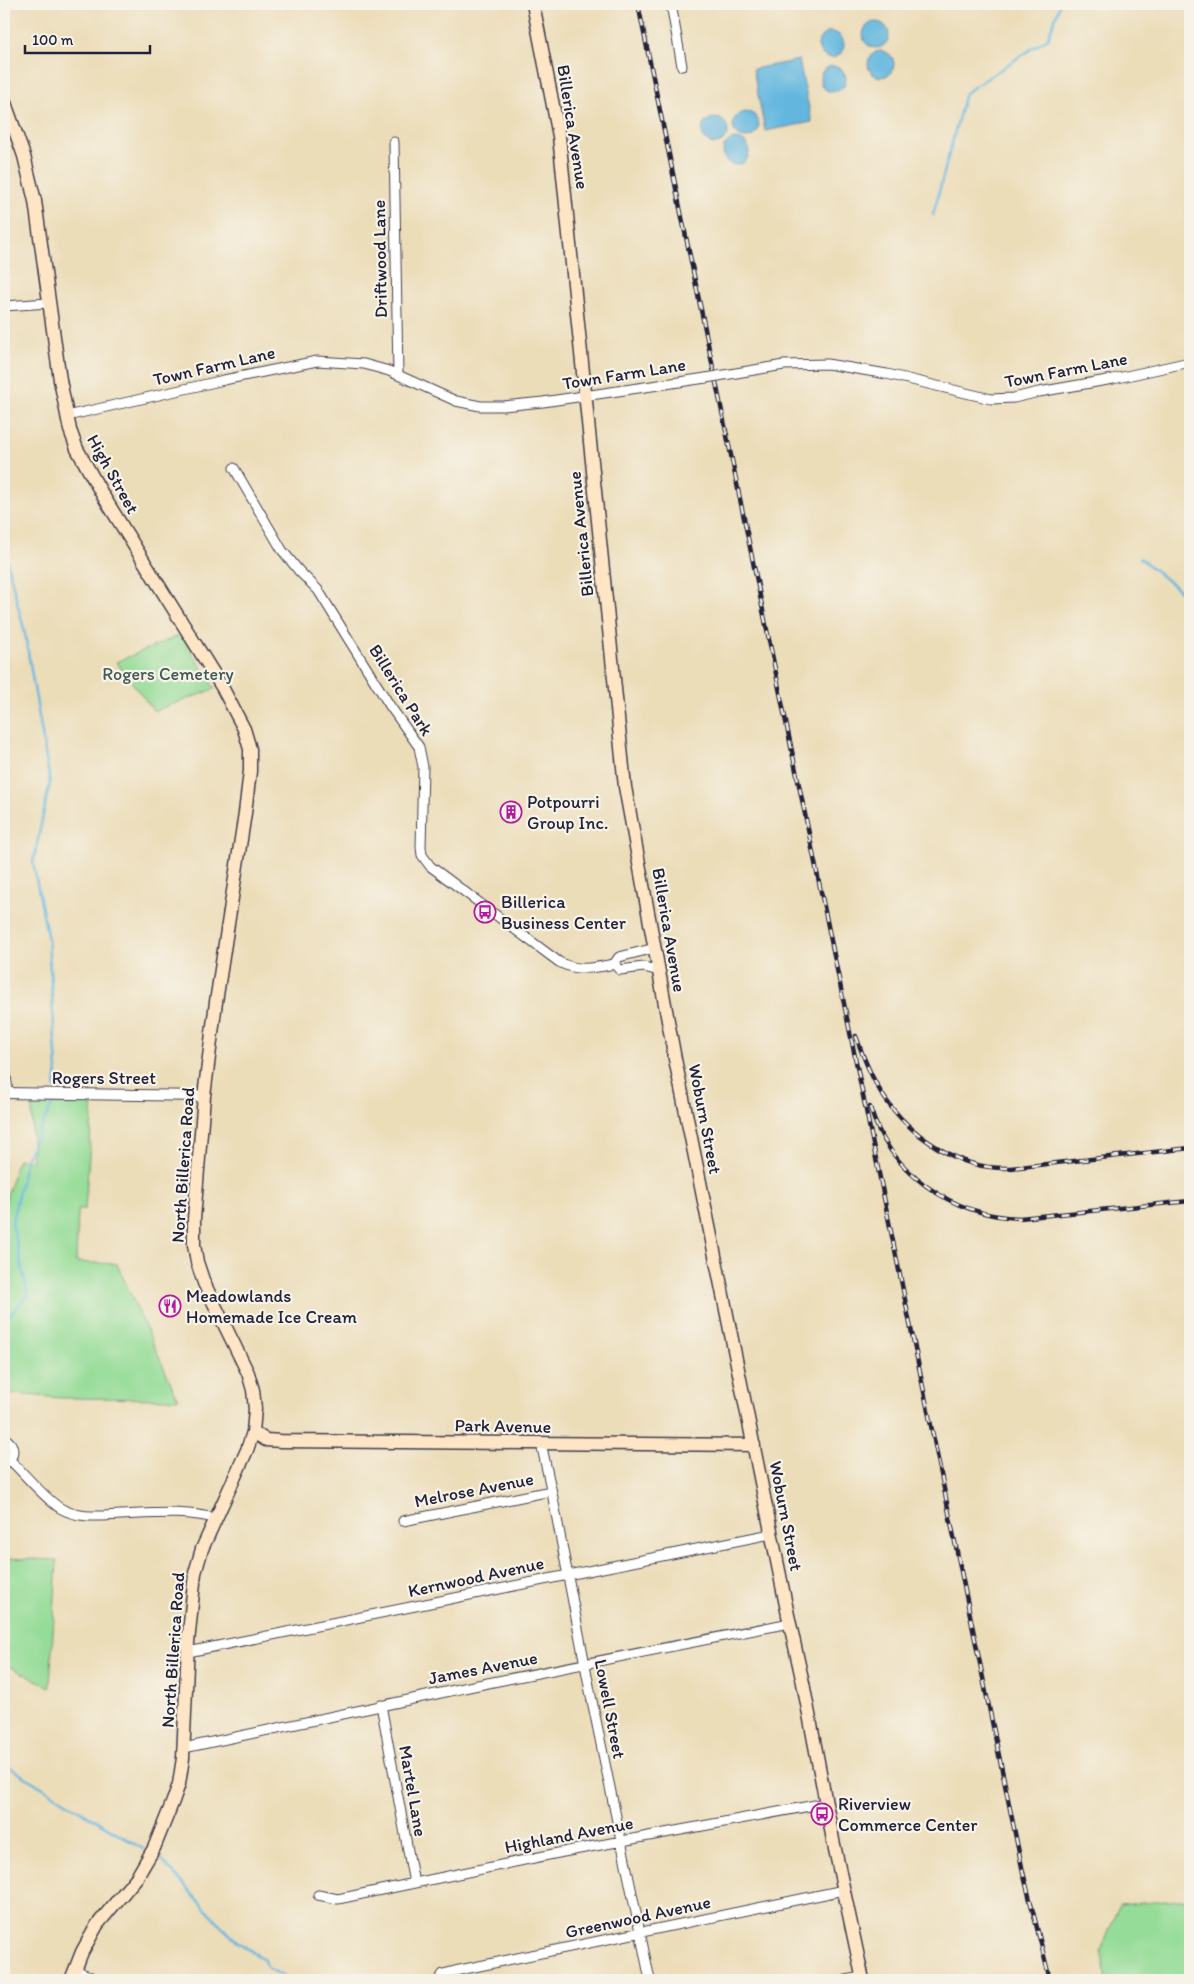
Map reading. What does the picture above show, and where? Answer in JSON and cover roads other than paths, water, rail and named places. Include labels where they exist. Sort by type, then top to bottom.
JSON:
[{"type":"main road","name":"Billerica Avenue","points":[[533,4],[557,123],[625,787],[675,1059]]},
{"type":"main road","name":"High Street","points":[[4,100],[24,156],[35,200],[60,380],[67,416],[77,449],[226,694],[244,729],[250,749]]},
{"type":"main road","name":"North Billerica Road","points":[[73,1975],[82,1952],[97,1925],[137,1877],[159,1839],[179,1784],[184,1748],[188,1652],[195,1573],[202,1549],[247,1450],[253,1432],[255,1409],[253,1390],[248,1373],[204,1283],[194,1245],[194,1219],[204,1096],[216,1002],[245,813],[250,771],[250,749]]},
{"type":"main road","name":"Woburn Street","points":[[675,1059],[863,1978]]},
{"type":"main road","name":"Park Avenue","points":[[253,1432],[266,1440],[281,1441],[754,1446]]},
{"type":"street","points":[[671,4],[682,66]]},
{"type":"street","name":"Driftwood Lane","points":[[394,142],[398,375]]},
{"type":"street","points":[[4,306],[49,303]]},
{"type":"street","name":"Town Farm Lane","points":[[67,416],[316,361],[364,364],[389,371],[456,401],[480,406],[503,406],[585,396],[784,365],[827,364],[887,374],[990,399],[1014,398],[1190,362]]},
{"type":"street","name":"Billerica Park","points":[[234,468],[282,550],[318,590],[390,706],[419,747],[423,767],[422,854],[430,866],[567,966],[586,970],[614,964],[619,957],[655,948]]},
{"type":"street","name":"Billerica Park","points":[[614,964],[620,970],[644,967],[659,971]]},
{"type":"street","points":[[4,1056],[6,1093]]},
{"type":"street","name":"Rogers Street","points":[[6,1093],[204,1096]]},
{"type":"street","points":[[4,1438],[13,1447],[14,1452],[7,1462],[52,1502],[73,1513],[91,1516],[187,1514],[216,1518]]},
{"type":"street","name":"Lowell Street","points":[[540,1444],[650,1980]]},
{"type":"street","name":"Melrose Avenue","points":[[403,1521],[551,1491]]},
{"type":"street","name":"Kernwood Avenue","points":[[188,1652],[771,1534]]},
{"type":"street","name":"James Avenue","points":[[184,1748],[381,1705],[790,1623]]},
{"type":"street","name":"Martel Lane","points":[[381,1705],[414,1883]]},
{"type":"street","name":"Highland Avenue","points":[[318,1895],[338,1899],[622,1841],[826,1803]]},
{"type":"street","name":"Greenwood Avenue","points":[[439,1979],[443,1974],[454,1971],[844,1890]]},
{"type":"street","points":[[73,1975],[98,1980]]},
{"type":"street","points":[[846,1980],[863,1978]]},
{"type":"water","points":[[876,22],[885,26],[889,35],[885,44],[876,48],[867,44],[863,35],[867,26]]},
{"type":"water","points":[[831,32],[840,36],[844,45],[840,54],[831,58],[822,54],[818,45],[822,36]]},
{"type":"water","points":[[881,51],[890,55],[894,64],[890,73],[881,77],[872,73],[868,64],[872,55]]},
{"type":"water","points":[[799,60],[812,122],[765,131],[753,69]]},
{"type":"water","points":[[833,66],[842,70],[846,79],[842,88],[833,92],[824,88],[820,79],[824,70]]},
{"type":"water","points":[[746,112],[755,116],[759,125],[755,134],[746,138],[737,134],[733,125],[737,116]]},
{"type":"water","points":[[715,118],[724,122],[728,131],[724,140],[715,144],[706,140],[702,131],[706,122]]},
{"type":"water","points":[[736,139],[745,143],[749,152],[745,161],[736,165],[727,161],[723,152],[727,143]]},
{"type":"waterway","points":[[933,215],[965,93],[1048,38],[1060,4]]},
{"type":"waterway","points":[[4,549],[25,634],[50,782],[33,863],[48,940],[57,1068],[55,1088]]},
{"type":"waterway","points":[[1140,558],[1190,599]]},
{"type":"waterway","points":[[4,1321],[28,1295],[12,1223],[26,1159],[52,1105]]},
{"type":"waterway","points":[[4,1764],[143,1849]]},
{"type":"waterway","points":[[160,1858],[221,1926],[238,1942],[263,1959],[268,1968],[290,1980]]},
{"type":"railway","points":[[638,4],[1023,1872],[1050,1980]]},
{"type":"railway","points":[[856,1036],[876,1085],[895,1112],[906,1124],[935,1146],[962,1160],[981,1166],[1011,1168],[1190,1148]]},
{"type":"railway","points":[[870,1107],[879,1131],[892,1152],[908,1171],[948,1199],[971,1209],[995,1215],[1020,1218],[1190,1201]]},
{"type":"place","name":"Potpourri Group Inc.","points":[[511,812]]},
{"type":"place","name":"Billerica Business Center","points":[[485,912]]},
{"type":"place","name":"Meadowlands Homemade Ice Cream","points":[[170,1306]]},
{"type":"place","name":"Riverview Commerce Center","points":[[822,1814]]},
{"type":"park label","name":"Rogers Cemetery","points":[[168,674]]}]
